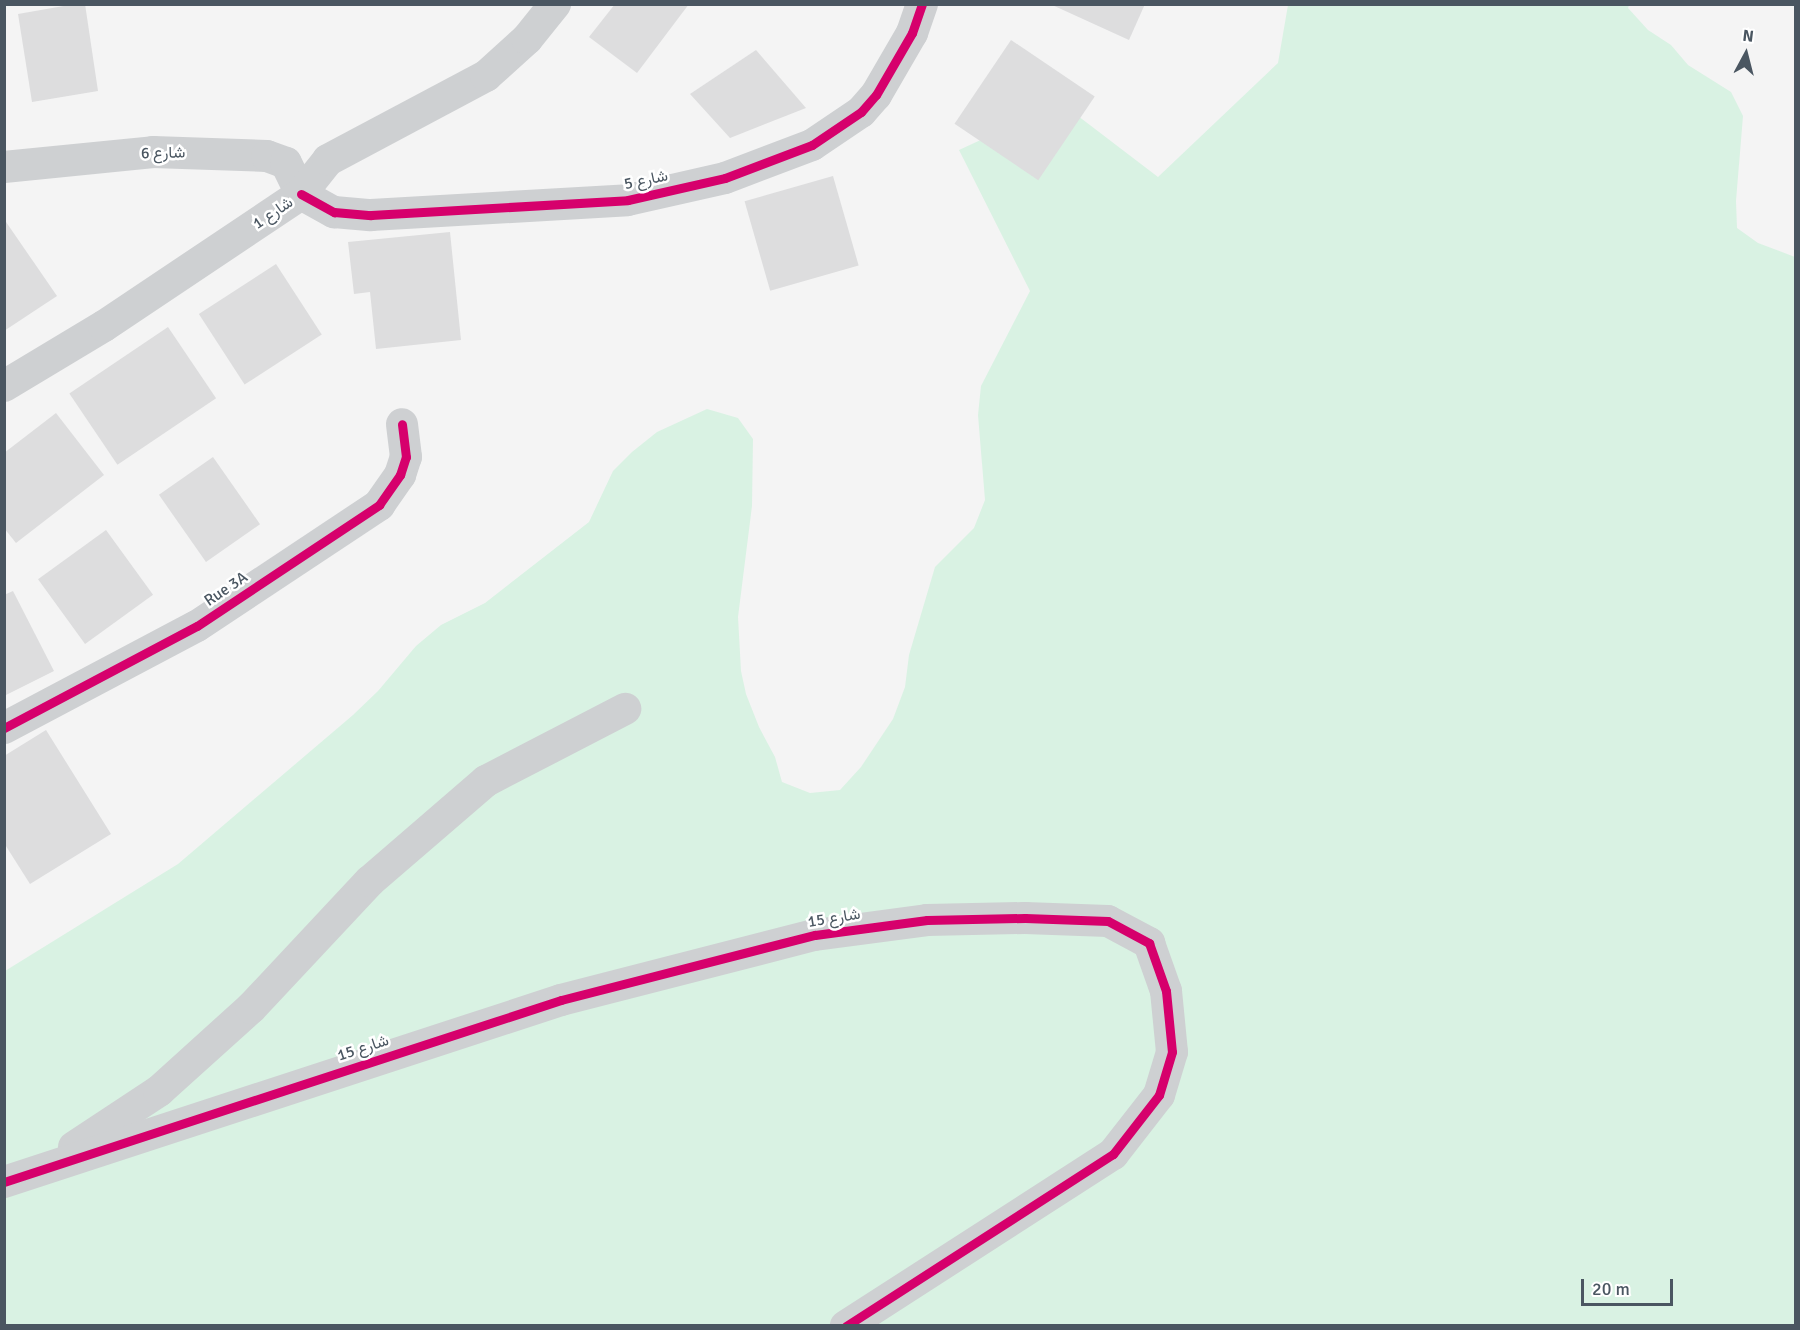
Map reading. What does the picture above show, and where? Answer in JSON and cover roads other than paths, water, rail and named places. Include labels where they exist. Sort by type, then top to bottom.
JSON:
[{"type":"street","name":"شارع 1","points":[[4,386],[104,326],[301,194],[328,160],[486,76],[527,39],[555,4]]},
{"type":"street","name":"شارع 5","points":[[301,194],[334,212],[371,215],[628,200],[725,178],[812,145],[861,112],[876,95],[912,33],[922,4]]},
{"type":"street","name":"شارع 6","points":[[4,167],[153,152],[267,156],[286,163],[301,194]]},
{"type":"street","name":"Rue 3A","points":[[4,728],[197,626],[379,505],[400,475],[406,457],[402,424]]},
{"type":"street","points":[[44,1168],[159,1091],[251,1008],[370,881],[486,781],[625,710]]},
{"type":"street","name":"شارع 15","points":[[4,1182],[561,1000],[815,935],[927,920],[1025,918],[1108,921],[1149,943],[1166,991],[1172,1052],[1159,1095],[1113,1154],[846,1326]]}]
